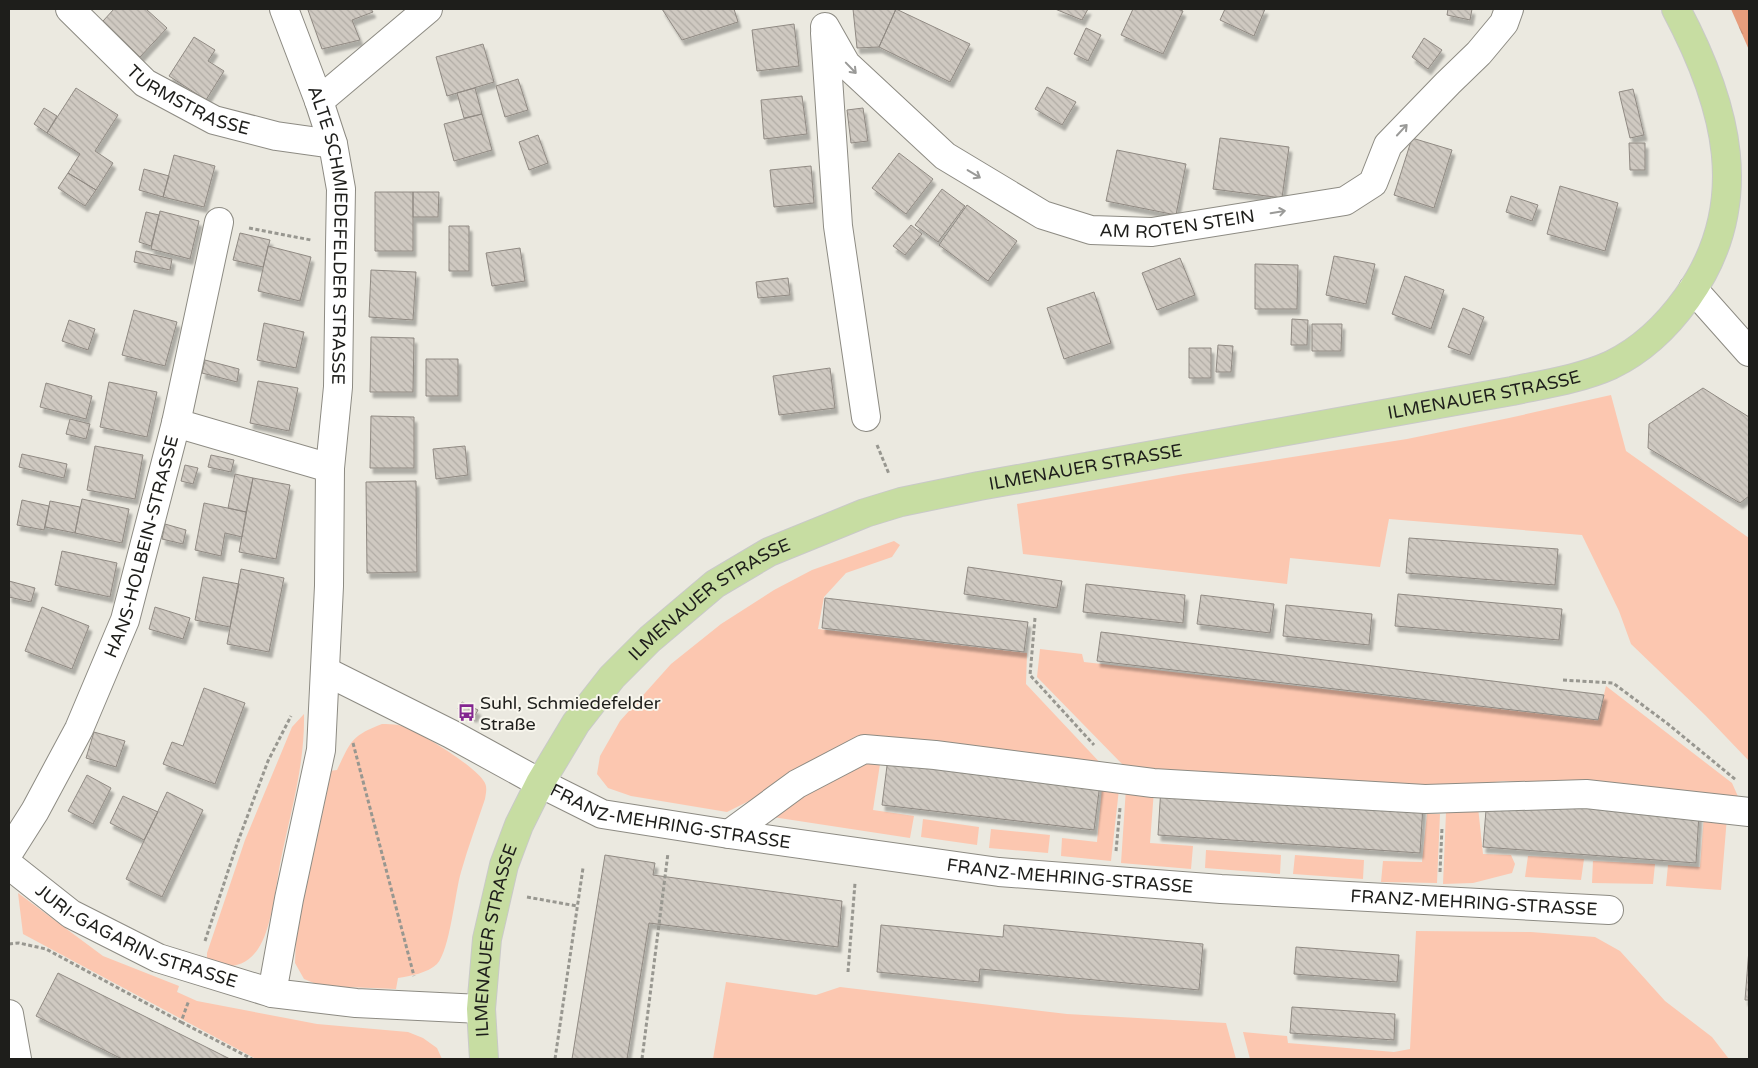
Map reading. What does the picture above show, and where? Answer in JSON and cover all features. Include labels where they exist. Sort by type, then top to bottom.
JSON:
[{"type":"main road","name":"ILMENAUER STRASSE","points":[[484,1059],[480,1009],[487,939],[502,873],[519,825],[540,784],[576,723],[612,677],[650,639],[715,584],[769,552],[857,516],[901,502],[979,486],[1423,408],[1576,378],[1611,365],[1643,345],[1670,321],[1693,289],[1718,241],[1725,210],[1728,172],[1722,128],[1712,86],[1676,9]]},
{"type":"street","name":"TURMSTRASSE","points":[[70,9],[145,83],[214,120],[276,136],[333,144]]},
{"type":"street","name":"ALTE SCHMIEDEFELDER STRASSE","points":[[272,993],[289,899],[320,750],[329,586],[330,468],[338,387],[341,188],[333,144],[319,101],[284,9]]},
{"type":"street","points":[[319,101],[428,9]]},
{"type":"street","name":"AM ROTEN STEIN","points":[[824,18],[846,64],[945,156],[1043,215],[1091,230],[1152,232],[1345,201],[1373,183],[1388,145],[1480,53],[1504,23],[1509,9]]},
{"type":"street","name":"AM ROTEN STEIN","points":[[824,18],[838,226],[866,417]]},
{"type":"street","name":"HANS-HOLBEIN-STRASSE","points":[[9,852],[36,811],[79,729],[124,620],[176,423],[219,222]]},
{"type":"street","points":[[1693,289],[1749,352]]},
{"type":"street","points":[[176,423],[330,468]]},
{"type":"street","points":[[325,671],[451,734],[540,784]]},
{"type":"street","points":[[729,834],[797,784],[864,749],[935,755],[1153,783],[1426,799],[1586,794],[1749,812]]},
{"type":"street","name":"FRANZ-MEHRING-STRASSE","points":[[540,784],[602,814],[999,872],[1231,889],[1609,910]]},
{"type":"street","name":"JURI-GAGARIN-STRASSE","points":[[9,865],[71,914],[158,958],[272,993]]},
{"type":"street","points":[[272,993],[356,1003],[480,1009]]},
{"type":"street","points":[[9,1014],[17,1059]]},
{"type":"path","points":[[219,222],[340,245]]},
{"type":"path","points":[[866,417],[901,502]]},
{"type":"path","points":[[1035,618],[1030,675],[1123,779],[1113,880]]},
{"type":"path","points":[[1563,680],[1613,683],[1668,724],[1736,779],[1739,786]]},
{"type":"path","points":[[196,970],[237,844],[268,761],[293,712]]},
{"type":"path","points":[[353,742],[422,1006]]},
{"type":"path","points":[[1439,900],[1443,798]]},
{"type":"path","points":[[642,1059],[672,825]]},
{"type":"path","points":[[848,972],[857,852]]},
{"type":"path","points":[[555,1059],[583,868]]},
{"type":"path","points":[[550,901],[577,906]]},
{"type":"path","points":[[9,944],[19,943],[46,949],[252,1059]]},
{"type":"path","points":[[181,1022],[185,1013]]},
{"type":"shaded area","points":[[1611,395],[1626,451],[1749,538],[1749,761],[1705,715],[1631,644],[1619,611],[1582,535],[1389,519],[1380,567],[1290,558],[1287,584],[1023,554],[1017,504],[1184,474],[1407,439]]},
{"type":"shaded area","points":[[894,541],[900,545],[892,557],[846,573],[824,597],[818,629],[1027,653],[1026,684],[1105,768],[871,740],[727,812],[631,796],[608,788],[597,774],[600,756],[620,721],[671,664],[721,624],[774,590],[812,570]]},
{"type":"shaded area","points":[[1040,649],[1082,654],[1084,662],[1598,720],[1606,686],[1732,783],[1740,801],[1628,788],[1504,781],[1445,787],[1143,777],[1124,766],[1037,677]]},
{"type":"shaded area","points":[[304,714],[304,733],[299,771],[272,908],[263,941],[253,956],[241,963],[229,966],[207,965],[207,953],[245,840],[292,727]]},
{"type":"shaded area","points":[[382,724],[407,728],[430,740],[468,765],[485,782],[485,799],[461,872],[445,947],[442,957],[437,964],[424,972],[398,978],[396,989],[321,986],[304,979],[295,963],[296,934],[328,787],[329,771],[337,770],[349,746],[358,736]]},
{"type":"shaded area","points":[[860,761],[880,764],[873,810],[914,816],[910,838],[766,816]]},
{"type":"shaded area","points":[[1102,788],[1119,789],[1111,861],[1061,856],[1062,838],[1097,842]]},
{"type":"shaded area","points":[[1126,788],[1154,790],[1150,843],[1193,846],[1191,869],[1121,863]]},
{"type":"shaded area","points":[[1478,807],[1483,854],[1511,855],[1515,864],[1512,873],[1473,883],[1443,884],[1446,812]]},
{"type":"shaded area","points":[[1427,814],[1440,814],[1437,883],[1381,882],[1383,861],[1422,862]]},
{"type":"shaded area","points":[[1704,815],[1727,817],[1721,890],[1666,886],[1668,865],[1700,867]]},
{"type":"shaded area","points":[[923,819],[979,827],[977,845],[921,837]]},
{"type":"shaded area","points":[[991,829],[1050,835],[1048,853],[989,848]]},
{"type":"shaded area","points":[[1206,850],[1281,855],[1280,874],[1205,868]]},
{"type":"shaded area","points":[[1295,855],[1364,860],[1363,879],[1293,874]]},
{"type":"shaded area","points":[[1528,856],[1584,859],[1581,880],[1525,877]]},
{"type":"shaded area","points":[[1593,861],[1655,864],[1653,884],[1592,883]]},
{"type":"shaded area","points":[[18,893],[103,956],[179,986],[177,992],[197,1001],[317,1024],[408,1032],[423,1038],[437,1048],[442,1059],[256,1059],[23,934]]},
{"type":"shaded area","points":[[1416,931],[1531,932],[1595,937],[1620,951],[1665,1001],[1712,1037],[1729,1059],[1250,1059],[1243,1032],[1287,1036],[1288,1043],[1394,1052],[1410,1049]]},
{"type":"shaded area","points":[[726,982],[816,995],[840,987],[1067,1014],[1226,1023],[1236,1059],[713,1059]]},
{"type":"green space","points":[[1731,9],[1749,9],[1749,50]]},
{"type":"building","points":[[114,9],[146,9],[167,28],[140,57],[103,21]]},
{"type":"building","points":[[371,9],[373,12],[352,20],[360,40],[322,49],[308,10]]},
{"type":"building","points":[[662,9],[734,9],[738,22],[682,40]]},
{"type":"building","points":[[853,9],[896,9],[879,47],[857,48]]},
{"type":"building","points":[[896,9],[970,44],[950,82],[879,47]]},
{"type":"building","points":[[1055,9],[1088,9],[1082,20]]},
{"type":"building","points":[[1133,9],[1178,9],[1183,11],[1163,54],[1121,35]]},
{"type":"building","points":[[1225,9],[1265,9],[1254,36],[1220,20]]},
{"type":"building","points":[[1448,9],[1472,9],[1470,20],[1447,15]]},
{"type":"building","points":[[794,24],[799,66],[757,71],[752,30]]},
{"type":"building","points":[[1086,28],[1101,35],[1088,61],[1074,54]]},
{"type":"building","points":[[194,37],[215,50],[208,61],[224,71],[206,100],[169,76]]},
{"type":"building","points":[[1424,38],[1442,50],[1428,69],[1412,57]]},
{"type":"building","points":[[483,44],[494,82],[447,96],[436,57]]},
{"type":"building","points":[[518,79],[528,110],[505,117],[496,86]]},
{"type":"building","points":[[1047,87],[1076,102],[1062,125],[1035,109]]},
{"type":"building","points":[[76,88],[118,115],[95,151],[113,163],[96,190],[68,173],[80,154],[47,133]]},
{"type":"building","points":[[475,88],[482,114],[464,118],[457,93]]},
{"type":"building","points":[[1633,89],[1644,135],[1630,138],[1619,92]]},
{"type":"building","points":[[802,96],[807,134],[764,139],[761,100]]},
{"type":"building","points":[[44,108],[57,116],[47,133],[34,124]]},
{"type":"building","points":[[863,108],[868,141],[851,143],[847,110]]},
{"type":"building","points":[[482,114],[492,150],[454,161],[444,124]]},
{"type":"building","points":[[538,135],[548,163],[529,170],[519,142]]},
{"type":"building","points":[[1220,138],[1289,147],[1282,198],[1213,189]]},
{"type":"building","points":[[1412,138],[1452,150],[1434,208],[1394,195]]},
{"type":"building","points":[[1629,143],[1645,143],[1645,170],[1630,170]]},
{"type":"building","points":[[1117,150],[1186,164],[1176,215],[1106,201]]},
{"type":"building","points":[[899,153],[933,179],[906,214],[872,188]]},
{"type":"building","points":[[174,155],[215,166],[204,207],[163,197]]},
{"type":"building","points":[[811,166],[814,203],[774,207],[770,170]]},
{"type":"building","points":[[144,169],[169,176],[163,197],[139,190]]},
{"type":"building","points":[[68,173],[96,190],[85,206],[58,188]]},
{"type":"building","points":[[1560,186],[1618,203],[1605,251],[1547,234]]},
{"type":"building","points":[[942,189],[965,206],[938,242],[915,225]]},
{"type":"building","points":[[375,192],[413,192],[413,251],[375,251]]},
{"type":"building","points":[[413,192],[439,192],[438,217],[413,217]]},
{"type":"building","points":[[1511,196],[1538,205],[1532,221],[1506,212]]},
{"type":"building","points":[[967,205],[1017,241],[988,281],[939,245]]},
{"type":"building","points":[[160,211],[199,221],[190,259],[151,249]]},
{"type":"building","points":[[146,212],[159,215],[151,246],[139,242]]},
{"type":"building","points":[[911,225],[922,234],[905,255],[893,246]]},
{"type":"building","points":[[449,226],[469,226],[469,271],[449,271]]},
{"type":"building","points":[[240,233],[270,240],[263,267],[233,260]]},
{"type":"building","points":[[268,246],[311,257],[300,301],[258,291]]},
{"type":"building","points":[[520,248],[525,281],[492,286],[486,253]]},
{"type":"building","points":[[136,251],[172,259],[170,270],[134,262]]},
{"type":"building","points":[[1334,256],[1375,264],[1366,304],[1326,295]]},
{"type":"building","points":[[1180,258],[1195,295],[1157,310],[1142,273]]},
{"type":"building","points":[[1255,264],[1298,265],[1297,309],[1255,309]]},
{"type":"building","points":[[371,270],[416,272],[413,320],[369,317]]},
{"type":"building","points":[[1405,276],[1444,290],[1431,329],[1392,314]]},
{"type":"building","points":[[788,278],[790,295],[758,298],[756,282]]},
{"type":"building","points":[[1094,292],[1111,343],[1064,359],[1047,308]]},
{"type":"building","points":[[1463,308],[1484,317],[1470,355],[1448,347]]},
{"type":"building","points":[[134,310],[177,322],[165,366],[122,355]]},
{"type":"building","points":[[1292,319],[1308,320],[1307,345],[1291,345]]},
{"type":"building","points":[[69,320],[95,329],[88,350],[62,341]]},
{"type":"building","points":[[264,323],[304,332],[296,368],[257,360]]},
{"type":"building","points":[[1312,324],[1342,324],[1341,351],[1312,351]]},
{"type":"building","points":[[371,337],[414,338],[413,392],[370,392]]},
{"type":"building","points":[[1218,345],[1233,346],[1231,372],[1216,372]]},
{"type":"building","points":[[1189,348],[1211,348],[1211,378],[1189,378]]},
{"type":"building","points":[[426,359],[458,359],[458,396],[426,396]]},
{"type":"building","points":[[205,360],[239,369],[237,382],[202,373]]},
{"type":"building","points":[[830,368],[835,408],[779,415],[773,376]]},
{"type":"building","points":[[258,381],[298,388],[289,431],[250,423]]},
{"type":"building","points":[[109,382],[157,392],[147,437],[100,427]]},
{"type":"building","points":[[46,383],[92,396],[86,419],[40,407]]},
{"type":"building","points":[[1703,388],[1749,417],[1749,496],[1740,503],[1648,448],[1649,424]]},
{"type":"building","points":[[371,416],[414,417],[414,468],[370,468]]},
{"type":"building","points":[[70,419],[90,424],[86,439],[66,434]]},
{"type":"building","points":[[95,446],[143,455],[135,499],[87,490]]},
{"type":"building","points":[[465,446],[468,475],[436,479],[433,449]]},
{"type":"building","points":[[22,454],[67,464],[64,478],[19,467]]},
{"type":"building","points":[[211,455],[234,460],[231,472],[208,467]]},
{"type":"building","points":[[185,465],[198,468],[193,484],[181,481]]},
{"type":"building","points":[[235,474],[253,478],[246,512],[228,508]]},
{"type":"building","points":[[253,478],[290,485],[276,559],[239,552]]},
{"type":"building","points":[[416,481],[417,572],[367,573],[366,482]]},
{"type":"building","points":[[82,499],[129,509],[122,543],[75,533]]},
{"type":"building","points":[[22,500],[49,506],[44,530],[17,525]]},
{"type":"building","points":[[50,501],[80,507],[75,533],[45,527]]},
{"type":"building","points":[[204,503],[246,512],[242,537],[225,533],[221,556],[195,550]]},
{"type":"building","points":[[165,524],[186,530],[183,544],[162,539]]},
{"type":"building","points":[[1409,538],[1558,549],[1555,585],[1406,573]]},
{"type":"building","points":[[62,551],[117,563],[110,597],[55,585]]},
{"type":"building","points":[[968,567],[1062,581],[1057,608],[964,594]]},
{"type":"building","points":[[241,569],[284,578],[269,652],[227,644]]},
{"type":"building","points":[[203,577],[239,584],[230,627],[195,620]]},
{"type":"building","points":[[9,581],[35,588],[31,602],[9,597]]},
{"type":"building","points":[[1086,584],[1185,595],[1183,623],[1083,612]]},
{"type":"building","points":[[1398,594],[1562,609],[1559,640],[1395,626]]},
{"type":"building","points":[[1201,595],[1274,604],[1270,633],[1197,624]]},
{"type":"building","points":[[825,598],[1028,622],[1024,652],[822,628]]},
{"type":"building","points":[[1286,605],[1372,614],[1369,645],[1283,636]]},
{"type":"building","points":[[42,607],[89,626],[72,669],[25,651]]},
{"type":"building","points":[[155,607],[190,618],[183,639],[149,629]]},
{"type":"building","points":[[1101,632],[1604,695],[1598,720],[1097,661]]},
{"type":"building","points":[[204,688],[245,703],[215,784],[163,764],[172,742],[183,746]]},
{"type":"building","points":[[462,702],[478,710],[474,717],[458,709]]},
{"type":"building","points":[[94,732],[125,741],[116,767],[86,758]]},
{"type":"building","points":[[888,758],[1100,784],[1094,830],[882,805]]},
{"type":"building","points":[[87,775],[111,788],[93,824],[68,811]]},
{"type":"building","points":[[1161,787],[1423,806],[1420,853],[1158,835]]},
{"type":"building","points":[[167,792],[203,810],[162,897],[126,879]]},
{"type":"building","points":[[123,796],[158,812],[144,840],[110,823]]},
{"type":"building","points":[[1487,798],[1699,814],[1696,863],[1483,847]]},
{"type":"building","points":[[605,855],[655,863],[653,875],[842,901],[838,947],[649,923],[627,1059],[572,1059]]},
{"type":"building","points":[[881,925],[1003,937],[1004,925],[1203,944],[1199,990],[980,969],[979,982],[877,972]]},
{"type":"building","points":[[1296,947],[1399,955],[1397,982],[1294,974]]},
{"type":"building","points":[[1749,949],[1749,1000],[1745,1000]]},
{"type":"building","points":[[58,973],[230,1059],[122,1059],[36,1016]]},
{"type":"building","points":[[1292,1007],[1395,1014],[1394,1040],[1290,1033]]},
{"type":"place","name":"Suhl, Schmiedefelder Straße","points":[[466,713]]}]
